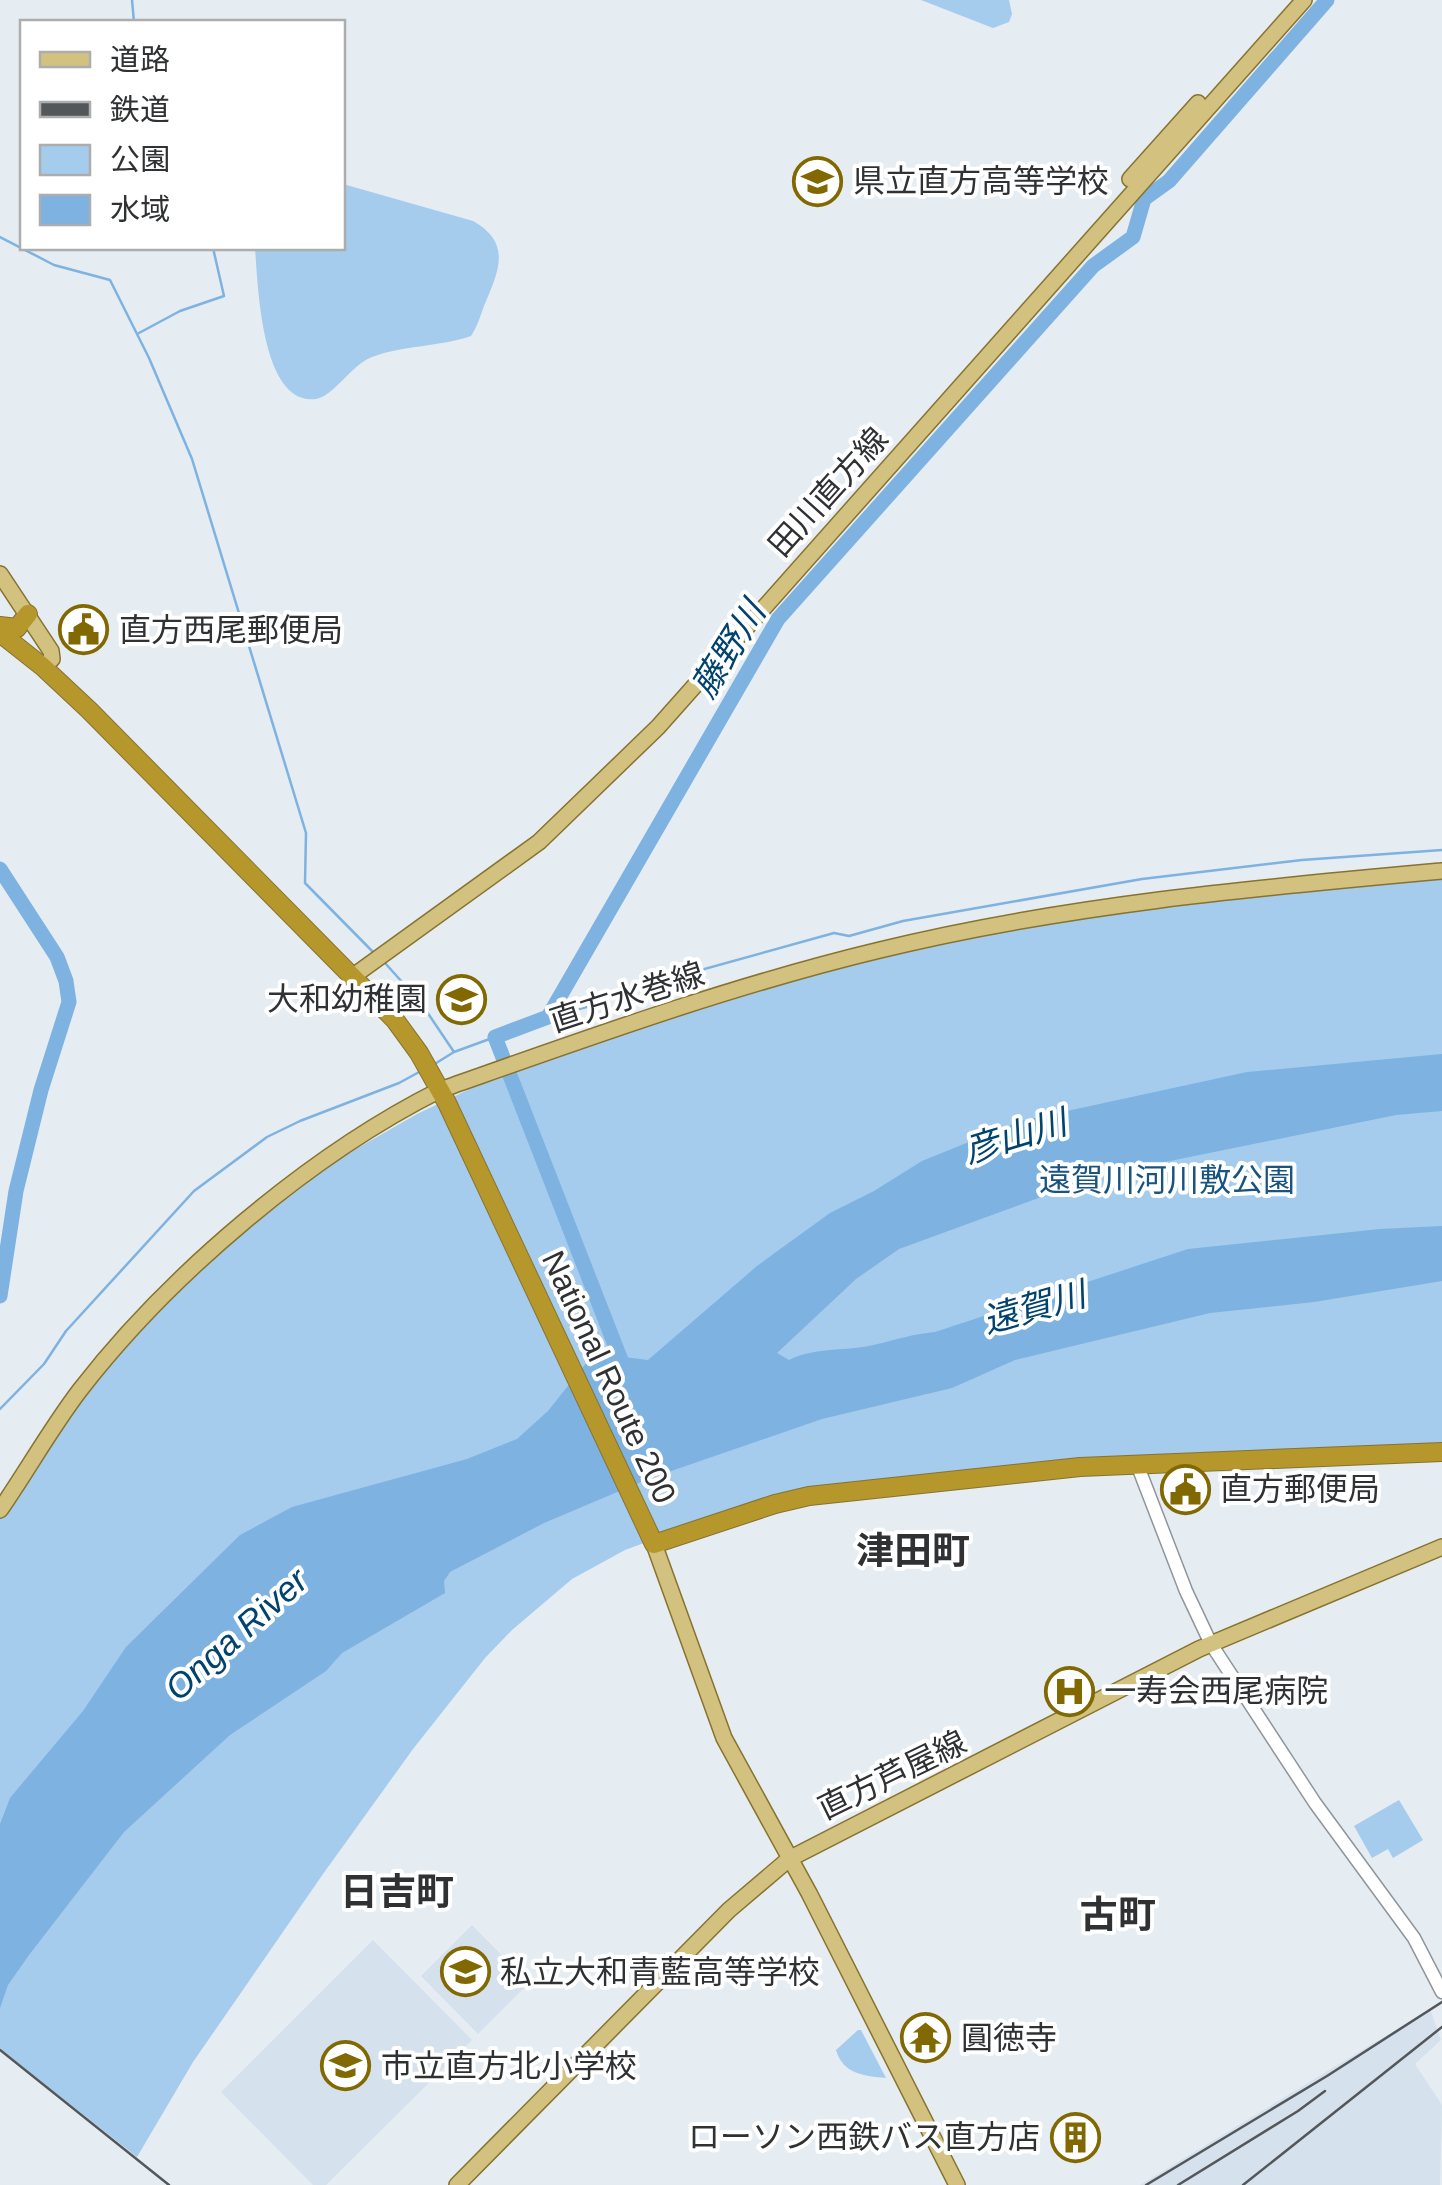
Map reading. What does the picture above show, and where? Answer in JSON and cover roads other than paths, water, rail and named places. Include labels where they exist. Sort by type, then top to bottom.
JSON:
[{"type":"highway","points":[[0,626],[18,628],[28,614]]},
{"type":"highway","name":"National Route 200","points":[[0,634],[44,667],[395,1020],[444,1097],[652,1539],[809,1496],[1080,1466],[1442,1452]]},
{"type":"main road","name":"田川直方線","points":[[350,974],[530,838],[654,722],[1292,0]]},
{"type":"main road","name":"田川直方線","points":[[350,974],[539,842],[658,726],[1304,0]]},
{"type":"main road","points":[[0,574],[51,651],[52,659],[44,667]]},
{"type":"main road","name":"直方水巻線","points":[[0,1510],[79,1392],[165,1295],[216,1246],[315,1168],[408,1106],[444,1097],[756,983],[963,932],[1135,902],[1442,871]]},
{"type":"main road","points":[[1137,1464],[1211,1644],[1315,1803],[1414,1938],[1442,1992]]},
{"type":"main road","points":[[652,1539],[724,1738],[958,2185]]},
{"type":"main road","name":"直方芦屋線","points":[[458,2185],[729,1910],[789,1859],[1211,1644],[1442,1546]]},
{"type":"water","points":[[1442,1054],[1442,1111],[1396,1115],[1101,1175],[899,1249],[856,1279],[777,1353],[789,1360],[935,1332],[1188,1249],[1442,1226],[1442,1281],[1314,1302],[1210,1313],[1015,1360],[952,1388],[822,1419],[648,1479],[544,1523],[450,1572],[444,1581],[445,1593],[342,1653],[326,1671],[230,1735],[124,1832],[29,1955],[8,1985],[0,2008],[0,1824],[10,1798],[83,1711],[126,1647],[240,1535],[292,1507],[467,1459],[517,1439],[548,1411],[587,1362],[608,1355],[648,1360],[757,1266],[830,1213],[922,1161],[1021,1121],[1247,1072]]},
{"type":"waterway","points":[[132,0],[134,20]]},
{"type":"waterway","name":"藤野川","points":[[626,1373],[495,1037],[548,1017],[778,619],[1093,266],[1133,237],[1144,199],[1169,181],[1327,0]]},
{"type":"waterway","points":[[0,237],[20,247]]},
{"type":"waterway","points":[[25,250],[54,265],[110,280],[149,358],[192,459],[306,833],[305,883],[376,955]]},
{"type":"waterway","points":[[139,333],[180,311],[224,296],[213,250]]},
{"type":"waterway","points":[[548,1017],[602,1003],[625,991],[834,933],[849,936],[903,921],[1142,879],[1302,860],[1442,850]]},
{"type":"waterway","points":[[0,869],[57,957],[69,1002],[41,1090],[16,1191],[0,1296]]},
{"type":"waterway","points":[[385,963],[421,1003],[454,1052]]},
{"type":"waterway","points":[[433,1065],[454,1052],[495,1037]]},
{"type":"waterway","points":[[0,1409],[194,1191],[267,1137],[421,1071]]},
{"type":"tram line","points":[[0,2050],[169,2185]]},
{"type":"railway","points":[[1146,2185],[1442,2002]]},
{"type":"railway","points":[[1243,2185],[1442,2027]]},
{"type":"railway","points":[[1178,2185],[1325,2091]]},
{"type":"place","name":"県立直方高等学校","points":[[818,181]]},
{"type":"place","name":"直方西尾郵便局","points":[[84,630]]},
{"type":"place","name":"大和幼稚園","points":[[462,999]]},
{"type":"place","name":"直方郵便局","points":[[1185,1489]]},
{"type":"place","name":"一寿会西尾病院","points":[[1069,1691]]},
{"type":"place","name":"私立大和青藍高等学校","points":[[465,1972]]},
{"type":"place","name":"圓徳寺","points":[[926,2038]]},
{"type":"place","name":"市立直方北小学校","points":[[346,2066]]},
{"type":"place","name":"ローソン西鉄バス直方店","points":[[1075,2137]]},
{"type":"district","name":"津田町","points":[[913,1551]]},
{"type":"district","name":"日吉町","points":[[397,1892]]},
{"type":"district","name":"古町","points":[[1118,1915]]},
{"type":"water label","name":"彦山川","points":[[1015,1136]]},
{"type":"water label","name":"遠賀川","points":[[1034,1307]]},
{"type":"water label","name":"Onga River","points":[[236,1634]]},
{"type":"park label","name":"遠賀川河川敷公園","points":[[1167,1180]]}]
